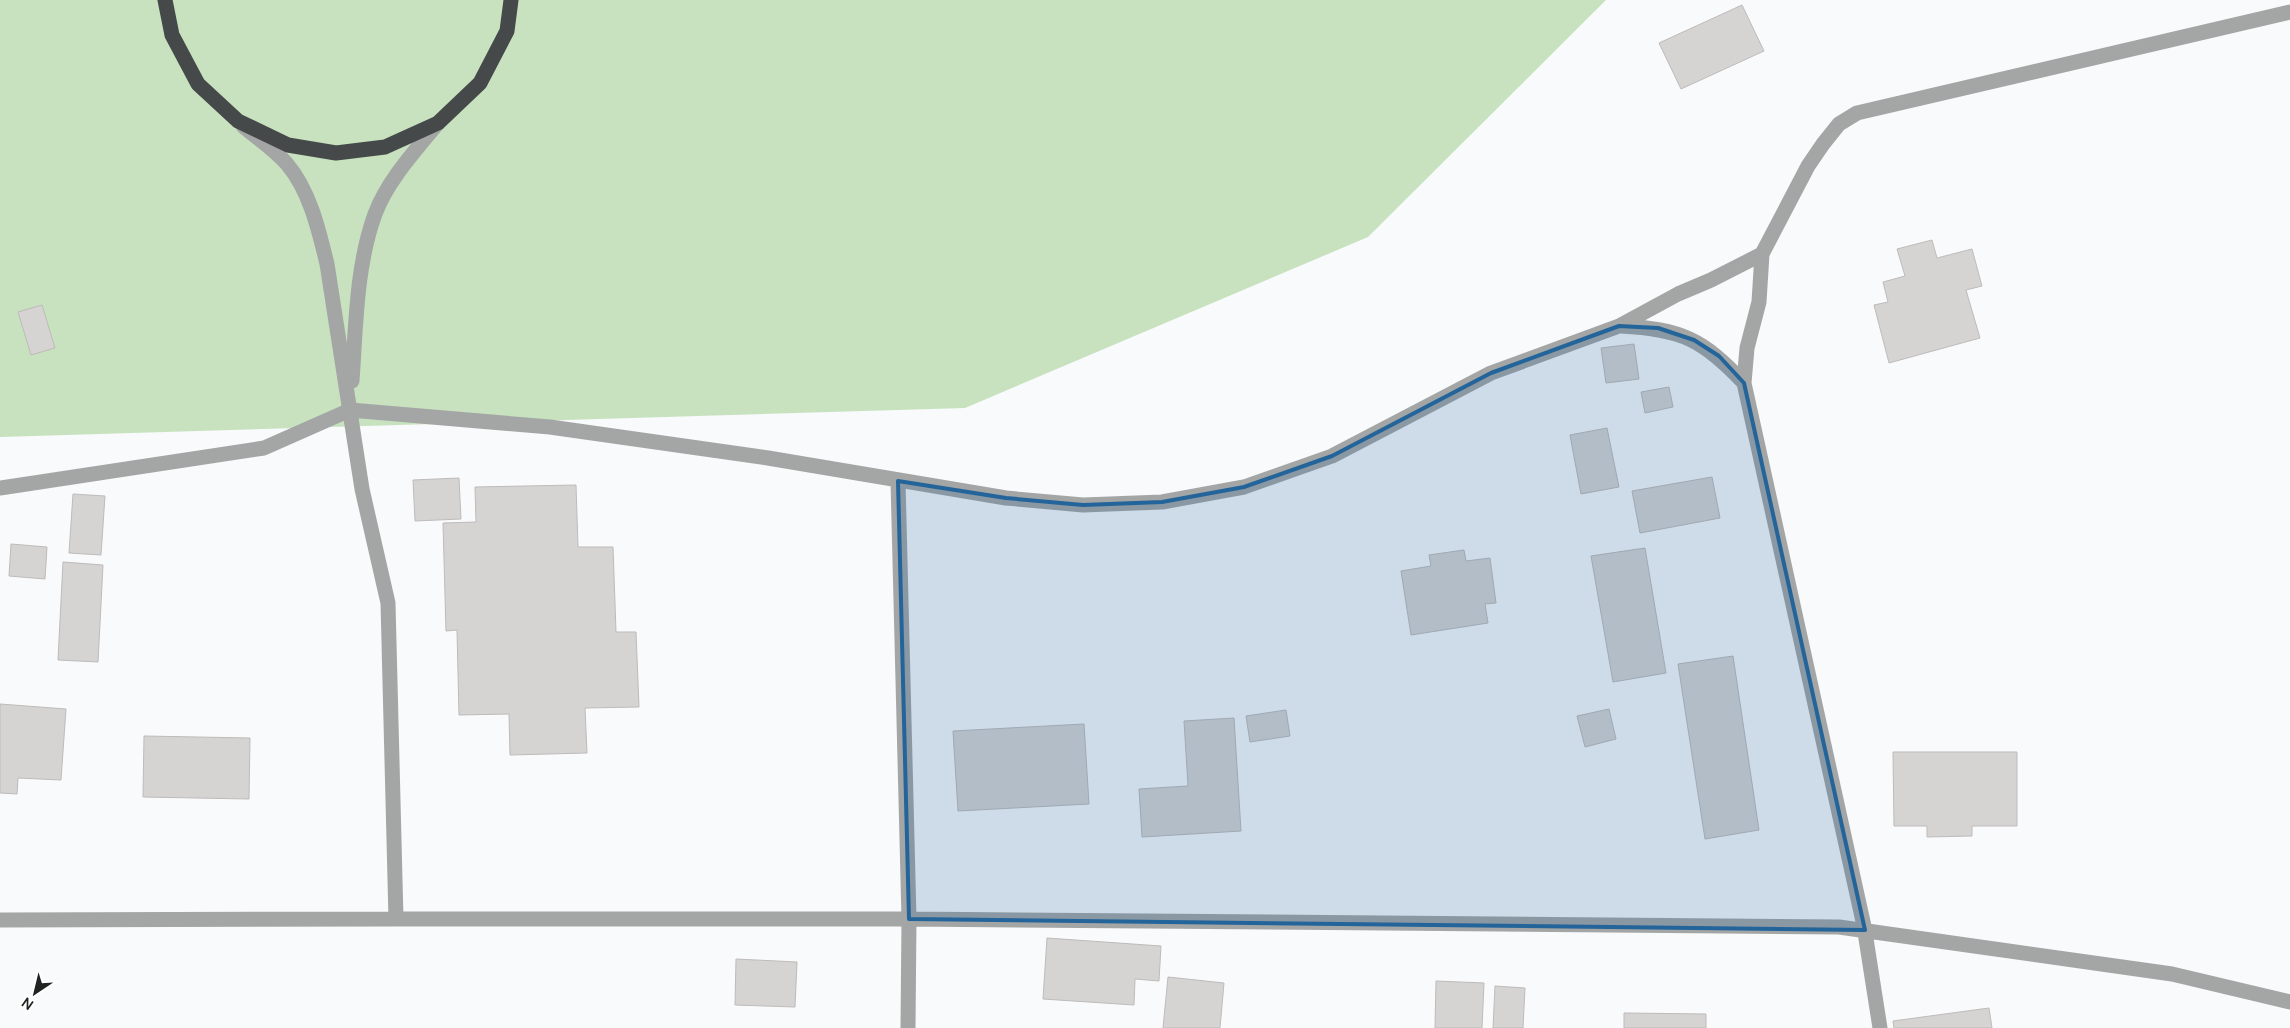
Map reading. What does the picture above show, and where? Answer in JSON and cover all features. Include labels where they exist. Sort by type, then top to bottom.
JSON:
[{"type":"highway","points":[[165,0],[172,35],[198,84],[238,121],[288,145],[336,153],[385,146],[438,123],[480,83],[506,31],[511,0]]},
{"type":"street","points":[[1880,1028],[1865,930],[1744,383],[1747,348],[1759,302],[1762,254],[1808,166],[1839,124],[1857,113],[2290,12]]},
{"type":"street","points":[[238,121],[287,165],[305,195],[318,229],[334,297],[362,489],[388,603],[396,919]]},
{"type":"street","points":[[350,410],[358,295],[365,253],[375,214],[408,158],[438,123]]},
{"type":"street","points":[[0,488],[264,448],[350,410],[550,427],[768,458],[1006,498],[1083,504],[1162,502],[1244,487],[1332,456],[1491,373],[1619,326],[1678,294],[1712,280],[1762,254]]},
{"type":"street","points":[[1619,326],[1658,328],[1694,340],[1718,356],[1744,383]]},
{"type":"street","points":[[898,481],[909,919],[908,1028]]},
{"type":"street","points":[[0,920],[909,919],[1839,926],[2172,974],[2290,1002]]},
{"type":"highlighted area","points":[[1619,326],[1658,328],[1694,340],[1719,356],[1744,383],[1865,930],[909,919],[898,481],[1006,498],[1083,505],[1162,502],[1244,487],[1332,456],[1491,373]]},
{"type":"green space","points":[[0,0],[1606,0],[1368,237],[965,408],[0,437]]},
{"type":"building","points":[[1742,5],[1764,51],[1681,89],[1659,43]]},
{"type":"building","points":[[1932,240],[1937,258],[1972,249],[1982,286],[1966,290],[1980,338],[1889,363],[1874,305],[1888,302],[1883,282],[1905,276],[1897,249]]},
{"type":"building","points":[[42,305],[55,348],[31,355],[18,312]]},
{"type":"building","points":[[1634,344],[1639,379],[1606,383],[1601,348]]},
{"type":"building","points":[[1669,387],[1673,407],[1645,413],[1641,392]]},
{"type":"building","points":[[1607,428],[1619,487],[1581,494],[1570,435]]},
{"type":"building","points":[[1712,477],[1720,518],[1640,533],[1632,491]]},
{"type":"building","points":[[459,478],[461,519],[415,521],[413,480]]},
{"type":"building","points":[[576,485],[578,547],[613,547],[616,632],[636,632],[639,707],[585,708],[587,753],[510,755],[509,714],[459,715],[457,630],[446,631],[443,523],[476,522],[475,487]]},
{"type":"building","points":[[73,494],[105,496],[101,555],[69,553]]},
{"type":"building","points":[[11,544],[47,547],[45,579],[9,576]]},
{"type":"building","points":[[1645,548],[1666,673],[1613,682],[1591,556]]},
{"type":"building","points":[[1464,550],[1466,561],[1490,558],[1496,603],[1485,604],[1488,623],[1411,635],[1401,571],[1431,566],[1429,555]]},
{"type":"building","points":[[63,562],[103,565],[98,662],[58,660]]},
{"type":"building","points":[[1733,656],[1759,830],[1705,839],[1678,664]]},
{"type":"building","points":[[0,704],[66,709],[61,780],[18,778],[17,794],[0,793]]},
{"type":"building","points":[[1609,709],[1616,739],[1585,747],[1577,716]]},
{"type":"building","points":[[1286,710],[1290,736],[1250,742],[1246,716]]},
{"type":"building","points":[[1234,718],[1241,831],[1142,837],[1139,789],[1188,786],[1184,721]]},
{"type":"building","points":[[1084,724],[1089,804],[958,811],[953,731]]},
{"type":"building","points":[[144,736],[250,738],[249,799],[143,797]]},
{"type":"building","points":[[1893,752],[2017,752],[2017,826],[1972,826],[1972,836],[1927,837],[1927,826],[1894,826]]},
{"type":"building","points":[[1047,938],[1161,946],[1159,981],[1135,979],[1134,1005],[1043,999]]},
{"type":"building","points":[[736,959],[797,962],[795,1007],[735,1005]]},
{"type":"building","points":[[1168,977],[1224,983],[1220,1028],[1163,1028]]},
{"type":"building","points":[[1436,981],[1484,983],[1482,1028],[1435,1028]]},
{"type":"building","points":[[1495,986],[1525,988],[1523,1028],[1493,1028]]},
{"type":"building","points":[[1989,1008],[1992,1028],[1894,1028],[1893,1021]]},
{"type":"building","points":[[1624,1013],[1706,1014],[1706,1028],[1624,1028]]}]
